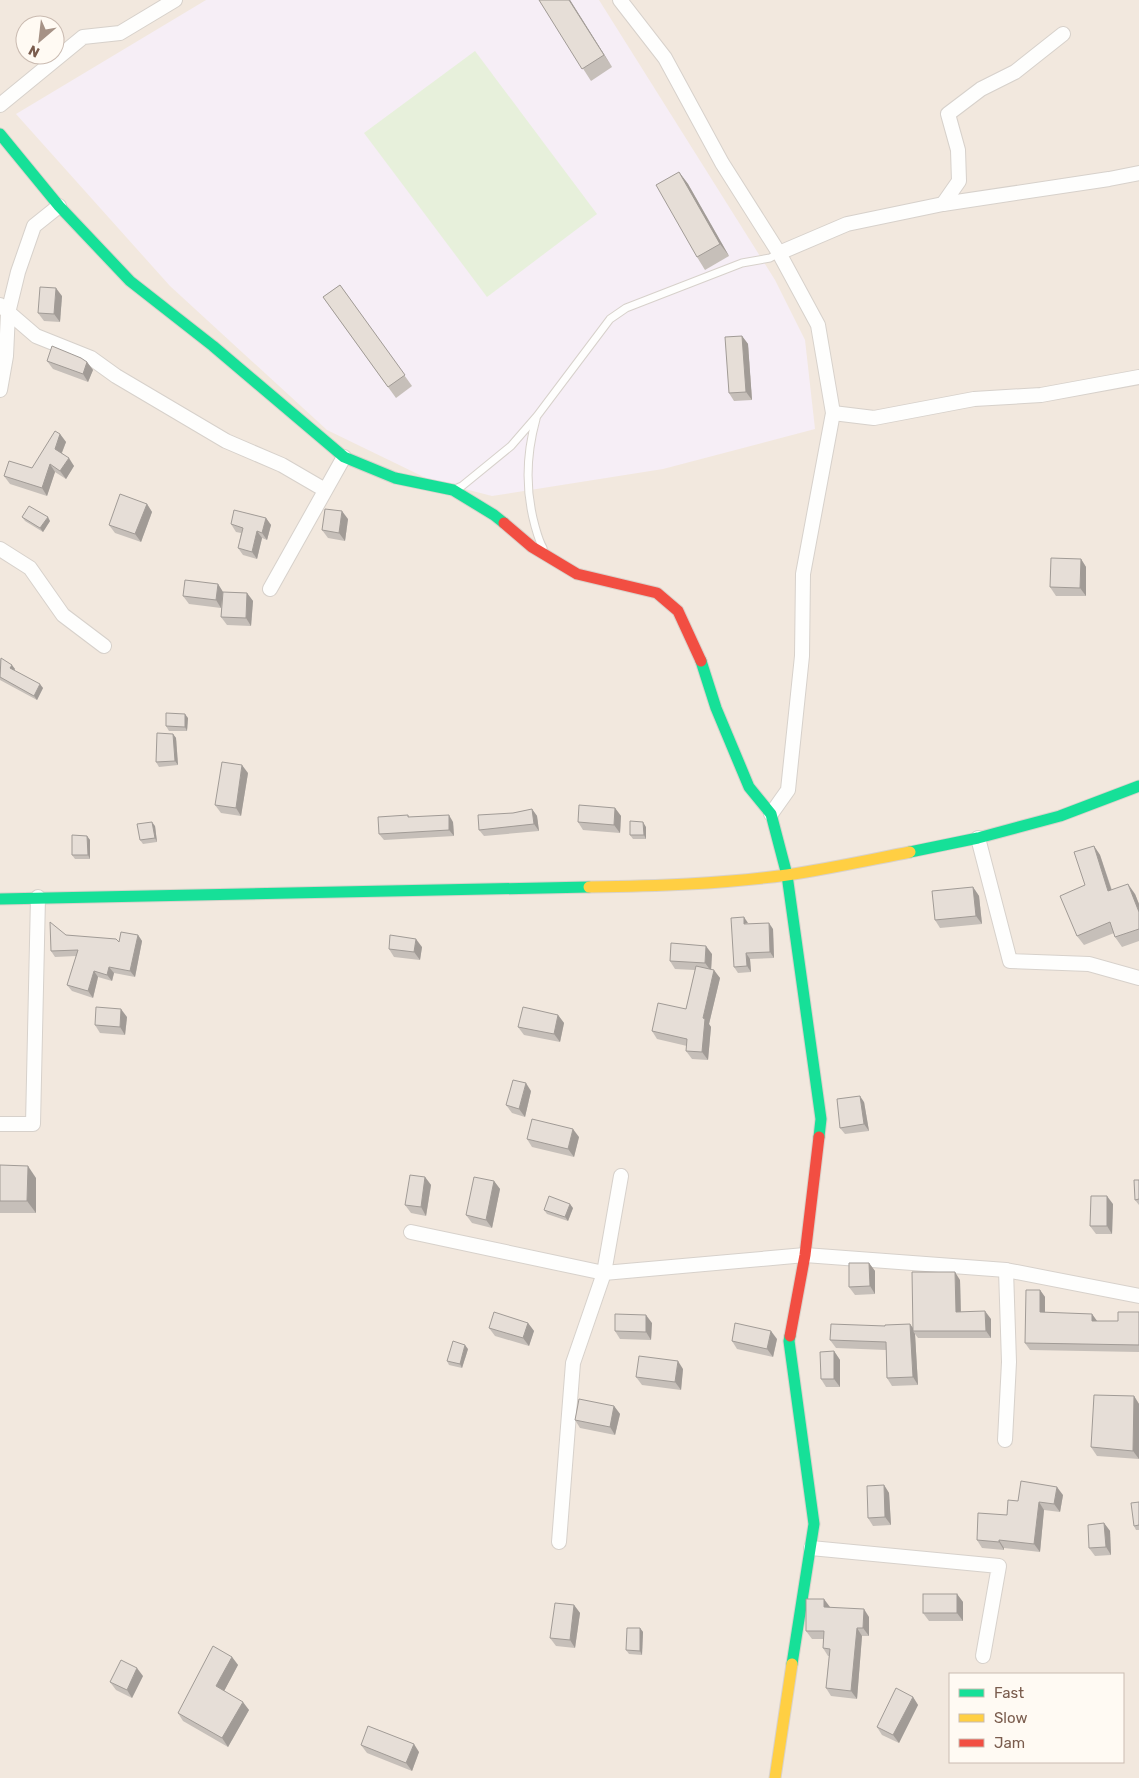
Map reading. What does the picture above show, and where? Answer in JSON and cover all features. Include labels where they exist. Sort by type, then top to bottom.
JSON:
[{"type":"street","points":[[0,105],[83,37],[120,34],[175,0]]},
{"type":"street","points":[[620,0],[665,58],[722,163],[779,252],[818,325],[833,413],[803,574],[802,656],[788,790],[771,814]]},
{"type":"street","points":[[943,204],[959,181],[958,150],[948,114],[981,90],[1015,72],[1063,34]]},
{"type":"street","points":[[0,134],[59,206],[130,281],[213,346],[344,457],[395,478],[453,490],[494,515],[532,547],[577,574],[657,593],[678,611],[704,667],[716,708],[749,787],[771,814],[787,875],[821,1119],[805,1255],[789,1341],[814,1524],[775,1778]]},
{"type":"street","points":[[779,252],[847,224],[943,204],[1139,173]]},
{"type":"street","points":[[0,390],[6,356],[4,309],[34,226],[59,206]]},
{"type":"street","points":[[4,309],[36,336],[91,358],[116,376],[226,441],[282,465],[325,490]]},
{"type":"street","points":[[833,413],[874,418],[974,399],[1041,394],[1139,377]]},
{"type":"street","points":[[270,589],[344,457]]},
{"type":"street","points":[[0,549],[30,568],[63,615],[104,646]]},
{"type":"street","points":[[0,899],[648,886],[728,881],[787,875],[978,838],[1060,816],[1139,786]]},
{"type":"street","points":[[978,838],[1010,960],[1089,964],[1139,978]]},
{"type":"street","points":[[0,1124],[33,1124],[38,897]]},
{"type":"street","points":[[559,1542],[573,1362],[604,1273],[620,1176]]},
{"type":"street","points":[[411,1232],[604,1273],[805,1255],[1006,1270],[1139,1296]]},
{"type":"street","points":[[1005,1440],[1009,1362],[1006,1270]]},
{"type":"street","points":[[811,1548],[999,1566],[983,1656]]},
{"type":"lane","points":[[453,490],[462,486],[511,446],[537,416],[610,320],[635,304],[733,267],[770,258],[779,252]]},
{"type":"lane","points":[[537,416],[530,439],[526,473],[531,510],[541,546],[552,558]]},
{"type":"shaded area","points":[[0,0],[1139,0],[1139,1778],[0,1778]]},
{"type":"shaded area","points":[[206,0],[599,0],[775,280],[805,340],[815,429],[663,469],[492,496],[430,480],[327,430],[170,286],[16,114]]},
{"type":"green space","points":[[475,51],[597,214],[487,297],[364,133]]},
{"type":"building","points":[[539,0],[569,0],[604,55],[582,69]]},
{"type":"building","points":[[679,172],[720,244],[697,257],[656,185]]},
{"type":"building","points":[[340,285],[405,375],[388,387],[323,297]]},
{"type":"building","points":[[40,287],[56,288],[54,314],[38,313]]},
{"type":"building","points":[[742,336],[746,392],[729,393],[725,337]]},
{"type":"building","points":[[52,346],[87,362],[83,374],[47,361]]},
{"type":"building","points":[[55,431],[60,434],[55,449],[69,458],[60,471],[50,464],[42,488],[4,476],[9,461],[32,468]]},
{"type":"building","points":[[120,494],[147,504],[135,534],[109,525]]},
{"type":"building","points":[[29,506],[48,517],[40,528],[22,517]]},
{"type":"building","points":[[325,509],[342,511],[339,533],[322,530]]},
{"type":"building","points":[[234,510],[266,518],[262,533],[257,531],[252,552],[238,548],[243,528],[231,524]]},
{"type":"building","points":[[1051,558],[1081,559],[1080,588],[1050,587]]},
{"type":"building","points":[[185,580],[218,584],[216,600],[183,596]]},
{"type":"building","points":[[223,592],[247,593],[246,618],[221,617]]},
{"type":"building","points":[[1,658],[12,665],[10,668],[40,684],[34,696],[0,677]]},
{"type":"building","points":[[166,713],[185,714],[185,727],[166,726]]},
{"type":"building","points":[[157,733],[173,734],[175,761],[156,762]]},
{"type":"building","points":[[222,762],[242,765],[236,808],[215,805]]},
{"type":"building","points":[[579,805],[615,808],[614,825],[578,822]]},
{"type":"building","points":[[532,809],[534,824],[479,830],[478,815],[513,813]]},
{"type":"building","points":[[408,815],[408,817],[449,815],[449,830],[379,834],[378,817]]},
{"type":"building","points":[[630,821],[643,822],[644,835],[630,835]]},
{"type":"building","points":[[152,822],[155,838],[140,840],[137,824]]},
{"type":"building","points":[[72,835],[87,836],[88,855],[72,855]]},
{"type":"building","points":[[1094,846],[1108,891],[1128,884],[1139,912],[1139,929],[1115,937],[1110,922],[1077,936],[1060,896],[1085,885],[1074,852]]},
{"type":"building","points":[[973,887],[976,916],[935,920],[932,891]]},
{"type":"building","points":[[744,917],[744,924],[769,923],[770,952],[746,953],[747,966],[734,967],[731,918]]},
{"type":"building","points":[[50,922],[66,935],[116,939],[119,942],[121,932],[138,935],[130,971],[109,967],[107,975],[94,971],[88,991],[67,985],[78,950],[51,951]]},
{"type":"building","points":[[390,935],[416,939],[414,952],[389,949]]},
{"type":"building","points":[[671,943],[706,946],[705,963],[670,961]]},
{"type":"building","points":[[696,966],[714,970],[703,1018],[705,1019],[702,1052],[686,1051],[687,1039],[652,1031],[658,1003],[686,1009]]},
{"type":"building","points":[[96,1007],[121,1009],[120,1027],[95,1025]]},
{"type":"building","points":[[523,1007],[558,1015],[554,1034],[518,1027]]},
{"type":"building","points":[[513,1080],[526,1083],[519,1109],[506,1105]]},
{"type":"building","points":[[860,1096],[864,1124],[840,1128],[837,1099]]},
{"type":"building","points":[[532,1119],[573,1129],[568,1149],[527,1139]]},
{"type":"building","points":[[0,1165],[28,1166],[27,1201],[0,1201]]},
{"type":"building","points":[[410,1175],[425,1177],[421,1207],[405,1205]]},
{"type":"building","points":[[474,1177],[494,1181],[486,1220],[466,1215]]},
{"type":"building","points":[[1134,1180],[1139,1180],[1139,1199],[1135,1200]]},
{"type":"building","points":[[549,1196],[570,1204],[565,1217],[544,1210]]},
{"type":"building","points":[[1091,1196],[1107,1196],[1107,1226],[1090,1226]]},
{"type":"building","points":[[849,1263],[869,1263],[870,1286],[849,1287]]},
{"type":"building","points":[[912,1272],[955,1272],[956,1312],[985,1311],[986,1331],[913,1331]]},
{"type":"building","points":[[1026,1290],[1040,1290],[1040,1312],[1092,1314],[1092,1321],[1118,1321],[1118,1312],[1139,1312],[1139,1345],[1025,1343]]},
{"type":"building","points":[[494,1312],[528,1323],[523,1338],[489,1328]]},
{"type":"building","points":[[615,1314],[646,1315],[646,1332],[615,1331]]},
{"type":"building","points":[[735,1323],[771,1331],[767,1349],[732,1341]]},
{"type":"building","points":[[831,1324],[885,1326],[910,1324],[913,1377],[887,1378],[886,1342],[830,1340]]},
{"type":"building","points":[[453,1341],[465,1345],[460,1364],[447,1361]]},
{"type":"building","points":[[834,1351],[834,1379],[821,1379],[820,1352]]},
{"type":"building","points":[[639,1356],[678,1361],[675,1382],[636,1377]]},
{"type":"building","points":[[1094,1395],[1134,1396],[1133,1451],[1091,1447]]},
{"type":"building","points":[[579,1399],[614,1406],[610,1427],[575,1420]]},
{"type":"building","points":[[1021,1481],[1057,1487],[1054,1504],[1039,1502],[1034,1544],[999,1540],[999,1542],[977,1540],[978,1513],[1007,1515],[1008,1500],[1018,1501]]},
{"type":"building","points":[[884,1485],[885,1517],[868,1518],[867,1486]]},
{"type":"building","points":[[1139,1502],[1139,1525],[1134,1526],[1131,1503]]},
{"type":"building","points":[[1104,1523],[1106,1547],[1089,1548],[1088,1525]]},
{"type":"building","points":[[923,1594],[957,1594],[957,1613],[923,1613]]},
{"type":"building","points":[[806,1599],[824,1599],[824,1607],[864,1609],[863,1628],[857,1628],[851,1691],[826,1688],[830,1649],[823,1648],[824,1631],[806,1631]]},
{"type":"building","points":[[555,1603],[574,1605],[570,1640],[550,1638]]},
{"type":"building","points":[[627,1628],[640,1628],[640,1651],[626,1650]]},
{"type":"building","points":[[213,1646],[232,1657],[216,1686],[243,1702],[222,1738],[178,1713]]},
{"type":"building","points":[[121,1660],[137,1668],[127,1690],[110,1682]]},
{"type":"building","points":[[896,1688],[913,1697],[893,1735],[877,1727]]},
{"type":"building","points":[[368,1726],[414,1744],[406,1763],[361,1745]]},
{"type":"traffic: fast","points":[[0,134],[59,206],[130,281],[213,346],[344,457],[395,478],[453,490],[504,523]]},
{"type":"traffic: fast","points":[[701,661],[716,708],[749,787],[771,814],[787,875],[821,1119],[819,1137]]},
{"type":"traffic: fast","points":[[910,852],[978,838],[1060,816],[1139,786]]},
{"type":"traffic: fast","points":[[0,899],[589,887]]},
{"type":"traffic: fast","points":[[790,1336],[789,1341],[814,1524],[792,1664]]},
{"type":"traffic: slow","points":[[589,887],[738,881],[818,870],[910,852]]},
{"type":"traffic: slow","points":[[775,1778],[792,1664]]},
{"type":"traffic: jam","points":[[504,523],[532,547],[577,574],[657,593],[678,611],[701,661]]},
{"type":"traffic: jam","points":[[790,1336],[805,1255],[819,1137]]}]
